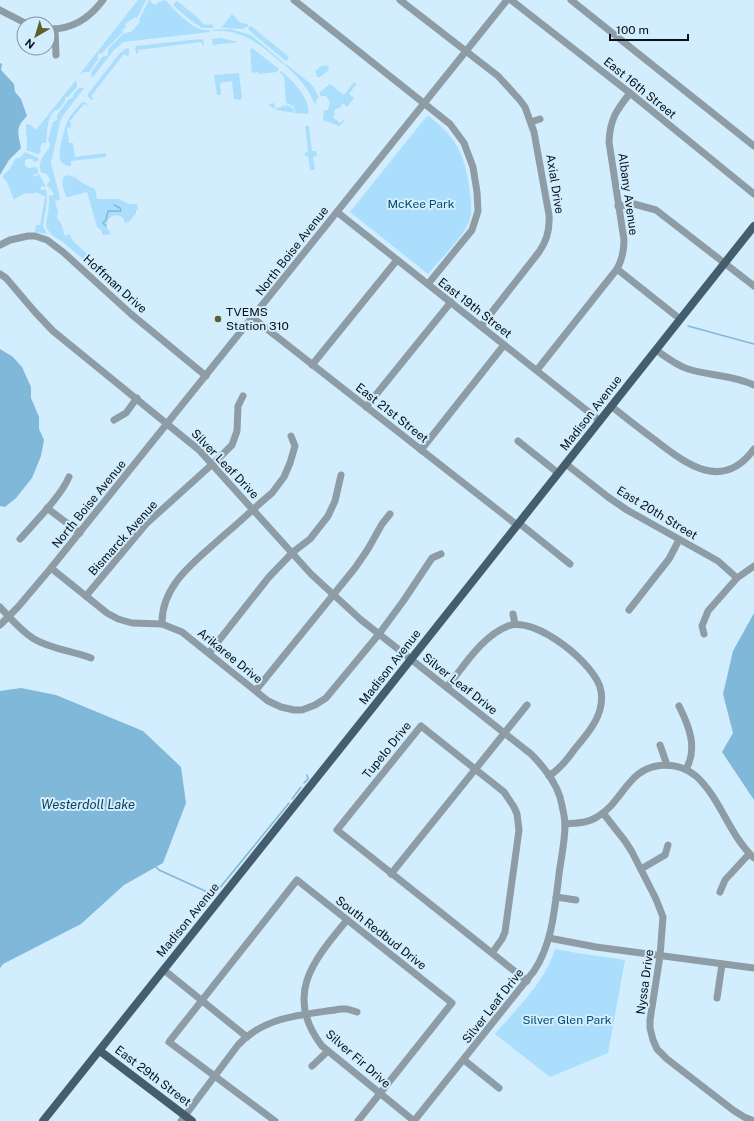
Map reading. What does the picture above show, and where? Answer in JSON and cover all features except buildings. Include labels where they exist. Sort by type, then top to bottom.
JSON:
[{"type":"main road","name":"Madison Avenue","points":[[43,1121],[411,660],[754,226]]},
{"type":"main road","name":"East 29th Street","points":[[100,1051],[186,1119]]},
{"type":"street","points":[[56,29],[80,22],[92,14],[104,0]]},
{"type":"street","points":[[294,0],[450,124],[464,143],[473,167],[478,203],[477,217],[472,230],[428,284]]},
{"type":"street","name":"Axial Drive","points":[[400,0],[506,84],[525,107],[531,122],[538,150],[549,214],[548,235],[544,246],[481,326]]},
{"type":"street","name":"North Boise Avenue","points":[[0,625],[9,617],[80,533],[507,0]]},
{"type":"street","name":"East 16th Street","points":[[512,0],[630,93],[754,194]]},
{"type":"street","points":[[570,0],[754,146]]},
{"type":"street","points":[[0,10],[16,18]]},
{"type":"street","name":"Albany Avenue","points":[[537,370],[617,269],[624,246],[609,142],[610,131],[615,114],[630,93]]},
{"type":"street","points":[[531,122],[540,119]]},
{"type":"street","points":[[618,206],[634,204],[656,210],[754,286]]},
{"type":"street","name":"East 19th Street","points":[[337,212],[600,420]]},
{"type":"street","name":"Hoffman Drive","points":[[0,245],[10,240],[28,236],[35,236],[47,240],[131,314],[206,376]]},
{"type":"street","points":[[312,364],[397,260]]},
{"type":"street","points":[[617,269],[680,319]]},
{"type":"street","name":"Silver Leaf Drive","points":[[0,274],[6,278],[34,312],[53,331],[191,442],[213,464],[311,574],[360,619],[531,754],[549,776],[560,797],[565,824],[556,897],[545,952],[538,966],[527,981],[414,1121]]},
{"type":"street","points":[[366,407],[451,302]]},
{"type":"street","name":"East 21st Street","points":[[253,318],[570,564]]},
{"type":"street","points":[[422,450],[504,345]]},
{"type":"street","points":[[656,350],[673,362],[690,369],[754,384]]},
{"type":"street","name":"Bismarck Avenue","points":[[86,596],[146,524],[213,464],[234,441],[238,426],[238,406],[243,396]]},
{"type":"street","points":[[114,420],[126,413],[137,398]]},
{"type":"street","points":[[611,406],[670,452],[699,469],[718,472],[732,468],[744,461],[754,449]]},
{"type":"street","points":[[162,624],[163,611],[168,596],[182,574],[272,493],[288,471],[295,446],[291,436]]},
{"type":"street","points":[[518,441],[558,473]]},
{"type":"street","name":"East 20th Street","points":[[566,464],[608,497],[722,564],[737,578]]},
{"type":"street","points":[[209,653],[269,577],[293,552],[310,539],[328,516],[335,501],[341,475]]},
{"type":"street","points":[[20,538],[47,508],[67,483],[69,477]]},
{"type":"street","points":[[47,508],[80,533]]},
{"type":"street","points":[[256,690],[355,568],[382,524],[390,514]]},
{"type":"street","points":[[629,610],[669,559],[680,540]]},
{"type":"street","name":"Arikaree Drive","points":[[51,568],[107,613],[132,623],[162,624],[182,632],[276,705],[302,713],[320,703],[330,695],[379,634],[432,558],[441,554]]},
{"type":"street","points":[[704,634],[702,626],[708,612],[737,578],[754,566]]},
{"type":"street","points":[[0,607],[35,640],[91,658]]},
{"type":"street","points":[[513,614],[515,624]]},
{"type":"street","points":[[447,687],[486,639],[497,631],[509,625],[515,624],[538,630],[559,642],[586,665],[597,679],[601,692],[600,711],[591,730],[561,766],[549,776]]},
{"type":"street","points":[[391,874],[527,705]]},
{"type":"street","points":[[679,706],[685,717],[692,741],[691,756],[686,769]]},
{"type":"street","name":"Tupelo Drive","points":[[492,953],[505,932],[519,830],[514,807],[504,792],[421,726],[337,830],[527,981]]},
{"type":"street","points":[[660,745],[667,765]]},
{"type":"street","points":[[565,824],[585,822],[598,817],[608,809],[630,780],[639,773],[653,766],[674,765],[686,769],[702,782],[722,811],[742,845],[752,856],[725,880],[720,892]]},
{"type":"street","name":"Nyssa Drive","points":[[603,813],[625,841],[641,869],[663,917],[660,956],[650,1028],[655,1045],[666,1059],[733,1110],[754,1121]]},
{"type":"street","points":[[641,869],[665,855],[668,845]]},
{"type":"street","name":"South Redbud Drive","points":[[201,1000],[297,880],[452,1003],[380,1094]]},
{"type":"street","points":[[556,897],[576,900]]},
{"type":"street","name":"Silver Fir Drive","points":[[347,920],[319,955],[309,973],[305,987],[306,1015],[318,1041],[328,1051],[414,1121]]},
{"type":"street","points":[[549,938],[588,946],[754,968]]},
{"type":"street","points":[[717,998],[722,964]]},
{"type":"street","points":[[164,970],[246,1037]]},
{"type":"street","points":[[201,1000],[169,1042],[275,1121]]},
{"type":"street","points":[[186,1119],[238,1045],[253,1031],[269,1022],[279,1019],[341,1009],[357,1012]]},
{"type":"street","points":[[312,1066],[328,1051]]},
{"type":"street","points":[[464,1060],[499,1088]]},
{"type":"street","points":[[358,1121],[380,1094]]},
{"type":"green space","points":[[138,0],[146,0],[137,18],[135,17],[125,24],[126,27],[122,30],[123,32],[101,54],[98,54],[98,59],[89,72],[84,72],[79,75]]},
{"type":"green space","points":[[149,0],[155,5],[165,0],[185,20],[197,28],[209,30],[210,32],[123,42],[114,50],[92,78],[91,73],[102,57],[108,55],[108,49],[122,35],[131,32],[140,22],[139,20]]},
{"type":"green space","points":[[177,1],[197,17],[203,24],[211,24],[214,28],[202,28],[190,20],[173,5]]},
{"type":"green space","points":[[232,14],[241,23],[248,24],[248,26],[242,29],[221,28]]},
{"type":"green space","points":[[251,26],[289,57],[286,61],[252,33],[248,29]]},
{"type":"green space","points":[[230,29],[251,35],[284,63],[283,64],[259,45],[242,36],[223,31],[212,31]]},
{"type":"green space","points":[[220,38],[238,42],[213,45],[212,39]]},
{"type":"green space","points":[[200,39],[203,40],[203,46],[201,42],[138,50],[138,54],[136,53],[135,48],[136,46]]},
{"type":"green space","points":[[127,48],[129,49],[129,55],[127,56],[124,54],[91,96],[94,99],[92,100],[88,97],[88,94],[119,54]]},
{"type":"green space","points":[[252,48],[279,69],[277,72],[259,74],[258,72],[252,73],[250,50]]},
{"type":"green space","points":[[286,64],[312,85],[319,97],[316,100],[315,105],[313,99],[299,78],[285,65]]},
{"type":"green space","points":[[323,65],[328,66],[329,70],[320,77],[317,77],[315,70],[318,70],[320,66],[322,67]]},
{"type":"green space","points":[[280,71],[290,78],[304,96],[307,103],[308,114],[295,113],[293,106],[286,103],[284,76],[280,73]]},
{"type":"green space","points":[[239,73],[242,98],[240,100],[234,99],[232,81],[220,83],[221,95],[217,95],[214,75]]},
{"type":"green space","points":[[76,80],[77,87],[69,96],[65,98],[65,101],[59,109],[51,114],[46,143],[42,143],[40,148],[41,152],[38,154],[26,150],[26,124],[31,125],[36,130]]},
{"type":"green space","points":[[359,80],[349,94],[354,98],[347,107],[343,103],[340,108],[337,108],[334,111],[335,113],[333,117],[340,123],[345,120],[339,126],[323,120],[324,110],[328,110],[330,102],[326,96],[321,96],[319,93],[330,84],[344,95],[354,82],[356,84]]},
{"type":"green space","points":[[79,88],[84,88],[62,117],[60,122],[51,163],[60,198],[55,201],[58,212],[57,218],[61,223],[65,236],[70,234],[72,240],[88,255],[88,258],[85,261],[63,242],[53,236],[47,229],[46,224],[49,195],[52,196],[54,194],[47,185],[50,180],[48,176],[45,173],[41,173],[40,168],[42,158],[50,146],[48,141],[53,122],[57,120],[57,115],[69,99],[73,98],[73,95]]},
{"type":"green space","points":[[85,102],[88,106],[84,104],[70,121],[71,127],[67,128],[69,143],[73,143],[75,157],[106,153],[106,157],[71,161],[71,166],[66,165],[61,160],[60,156],[60,147],[65,127],[68,120],[81,103]]},
{"type":"green space","points":[[274,103],[275,108],[282,107],[284,105],[285,107],[286,105],[291,107],[294,110],[294,113],[278,110],[268,105]]},
{"type":"green space","name":"McKee Park","points":[[429,116],[439,124],[454,141],[463,159],[471,202],[471,216],[455,243],[428,274],[350,212],[426,117]]},
{"type":"green space","points":[[305,126],[309,126],[312,151],[316,151],[317,156],[313,157],[315,170],[310,170],[308,156],[305,156],[305,153],[308,152]]},
{"type":"green space","points":[[25,152],[38,158],[39,160],[34,162],[32,159],[27,159],[25,161],[25,165],[28,168],[35,167],[38,169],[38,173],[33,175],[35,177],[39,174],[46,187],[42,186],[40,189],[46,189],[47,202],[43,226],[47,234],[35,232],[36,225],[40,225],[45,196],[34,192],[34,194],[24,194],[14,200],[7,182],[2,176],[10,169],[15,159],[21,157]]},
{"type":"green space","points":[[66,175],[75,177],[82,183],[95,189],[97,199],[119,199],[129,204],[137,204],[138,210],[136,210],[136,213],[129,222],[125,223],[120,216],[112,216],[108,220],[106,226],[111,234],[103,235],[101,230],[97,227],[87,192],[68,197],[66,196],[62,182]]},
{"type":"green space","name":"Silver Glen Park","points":[[555,949],[625,960],[608,1053],[550,1077],[495,1034],[530,994],[544,973]]},
{"type":"water","points":[[0,63],[2,64],[1,70],[14,84],[15,92],[21,99],[27,116],[23,120],[18,130],[21,148],[9,160],[0,175]]},
{"type":"water","points":[[0,349],[13,357],[22,367],[31,387],[31,398],[39,417],[39,429],[44,440],[41,456],[32,478],[16,498],[5,507],[0,506]]},
{"type":"water","points":[[754,613],[754,800],[722,752],[733,733],[723,694],[733,651]]},
{"type":"water","name":"Westerdoll Lake","points":[[21,688],[56,695],[143,731],[181,767],[186,803],[163,863],[124,885],[81,924],[3,964],[0,968],[0,691]]},
{"type":"waterway","points":[[106,226],[103,223],[106,220],[108,211],[121,211],[120,208],[114,205]]},
{"type":"waterway","points":[[688,326],[754,344]]},
{"type":"waterway","points":[[304,783],[308,779],[307,775]]},
{"type":"waterway","points":[[292,799],[301,787]]},
{"type":"waterway","points":[[156,867],[159,870],[214,895],[289,803]]},
{"type":"place","name":"TVEMS Station 310","points":[[218,319]]}]
